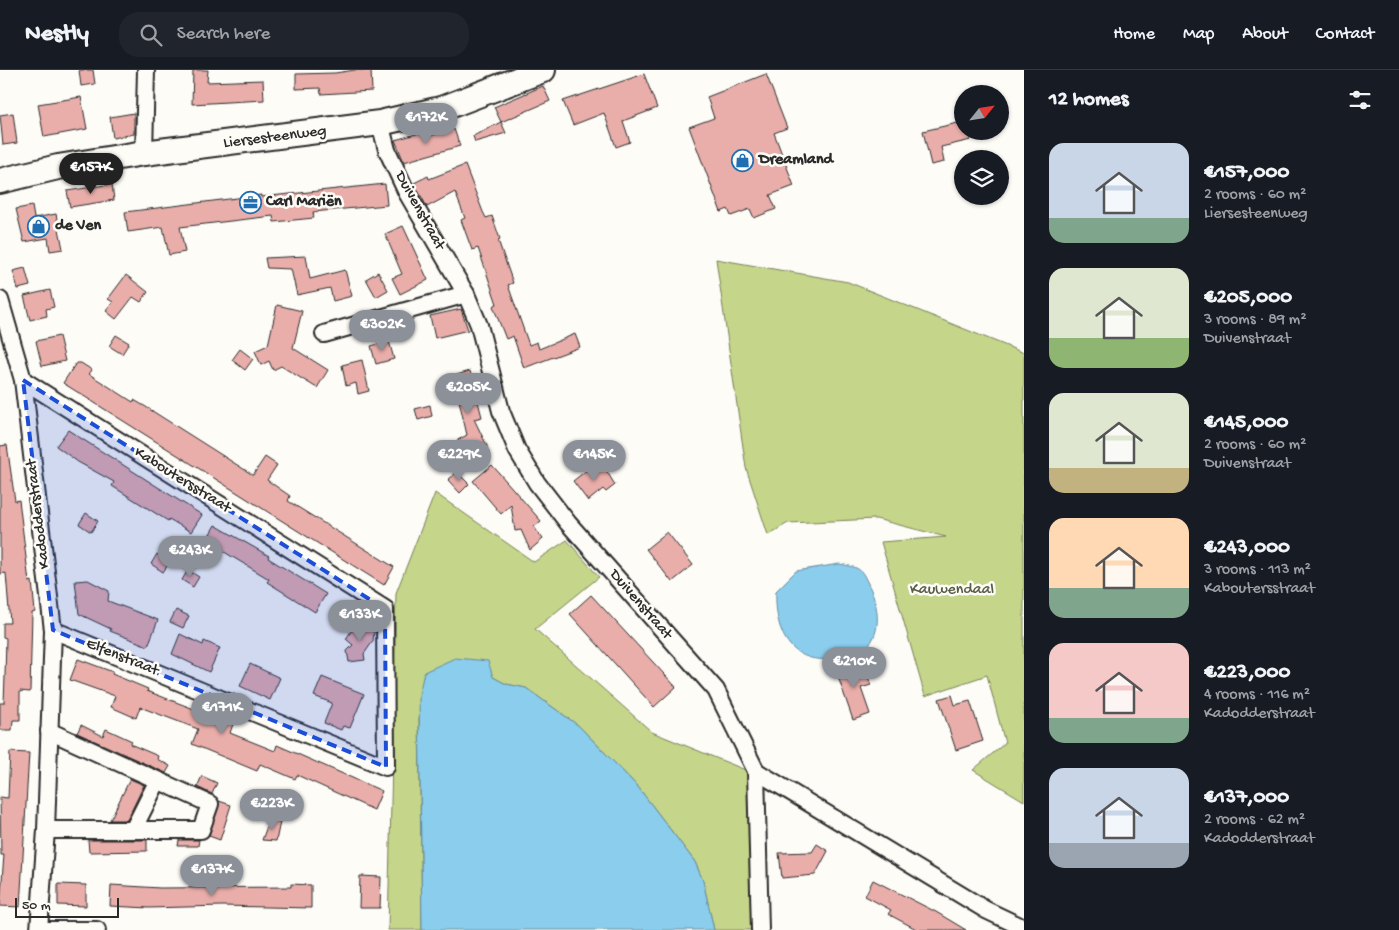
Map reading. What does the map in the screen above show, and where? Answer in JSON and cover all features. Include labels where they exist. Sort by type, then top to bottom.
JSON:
[{"type":"main road","name":"Liersesteenweg","points":[[0,181],[58,167],[144,153],[380,123],[441,109],[543,70]]},
{"type":"street","points":[[144,153],[146,70]]},
{"type":"street","name":"Duivenstraat","points":[[380,123],[387,150],[407,193],[466,294],[479,325],[501,411],[517,450],[537,483],[568,523],[716,690],[756,771],[760,930]]},
{"type":"street","points":[[324,334],[466,294]]},
{"type":"street","name":"Kadodderstraat","points":[[0,300],[23,380],[53,630],[46,830],[39,930]]},
{"type":"street","name":"Kaboutersstraat","points":[[23,380],[385,609],[386,767]]},
{"type":"street","name":"Elfenstraat","points":[[53,630],[386,767]]},
{"type":"street","points":[[46,830],[200,830],[210,804],[49,731]]},
{"type":"street","points":[[756,771],[978,906],[1024,928]]},
{"type":"street","points":[[133,830],[158,780]]},
{"type":"street","points":[[39,930],[97,930]]},
{"type":"highlighted area","points":[[23,380],[385,609],[386,767],[251,711],[53,630]]},
{"type":"green space","name":"Kauwendaal","points":[[716,259],[848,282],[1024,353],[1024,801],[973,770],[1005,743],[987,675],[925,696],[881,542],[946,537],[876,519],[788,523],[768,535],[746,468]]},
{"type":"green space","points":[[435,493],[534,562],[567,540],[599,577],[535,629],[652,732],[748,771],[752,930],[714,930],[703,881],[695,862],[638,787],[579,726],[526,688],[506,684],[493,677],[419,717],[422,930],[388,930],[396,593]]},
{"type":"water","points":[[839,564],[857,568],[863,574],[871,590],[877,613],[874,637],[870,644],[859,653],[825,659],[811,658],[799,653],[790,645],[783,634],[776,607],[776,591],[796,571]]},
{"type":"water","points":[[455,658],[488,661],[493,677],[506,684],[526,688],[579,726],[638,787],[695,862],[703,881],[714,930],[422,930],[419,695],[424,672]]},
{"type":"building","points":[[79,70],[93,70],[95,84],[81,86]]},
{"type":"building","points":[[193,70],[208,70],[207,82],[263,80],[264,100],[192,104]]},
{"type":"building","points":[[371,70],[372,91],[321,94],[320,88],[296,89],[296,74],[335,73]]},
{"type":"building","points":[[644,74],[657,108],[623,121],[630,142],[616,147],[604,113],[573,125],[563,101]]},
{"type":"building","name":"Dreamland","points":[[766,74],[787,128],[774,133],[794,186],[770,195],[776,209],[754,218],[750,209],[731,216],[728,209],[721,212],[689,127],[714,118],[707,97]]},
{"type":"building","points":[[543,86],[550,101],[501,122],[494,107]]},
{"type":"building","points":[[81,97],[87,129],[44,137],[38,104]]},
{"type":"building","points":[[13,113],[17,143],[3,145],[0,115]]},
{"type":"building","points":[[134,113],[134,134],[113,138],[110,117]]},
{"type":"building","points":[[501,122],[506,133],[475,142],[473,136]]},
{"type":"building","points":[[954,124],[954,140],[971,140],[941,147],[944,162],[931,165],[923,131]]},
{"type":"building","points":[[454,129],[460,146],[404,162],[395,140],[423,132],[425,137]]},
{"type":"building","points":[[465,165],[486,218],[492,216],[513,283],[508,285],[529,345],[537,342],[539,349],[575,334],[580,347],[524,368],[513,336],[506,339],[493,306],[497,304],[478,248],[472,250],[461,220],[465,218],[455,192],[427,207],[414,183],[428,176],[429,179]]},
{"type":"building","points":[[112,184],[114,200],[70,207],[67,191]]},
{"type":"building","points":[[385,184],[387,205],[313,212],[314,218],[274,222],[273,216],[180,227],[185,252],[169,255],[163,227],[128,232],[125,212],[261,195],[261,197]]},
{"type":"building","points":[[32,206],[34,218],[56,214],[63,249],[50,251],[48,238],[24,242],[16,209]]},
{"type":"building","points":[[403,226],[428,280],[400,294],[392,278],[402,274],[385,234]]},
{"type":"building","points":[[306,256],[310,279],[345,270],[352,296],[333,301],[330,288],[297,295],[291,269],[267,268],[265,258]]},
{"type":"building","points":[[25,268],[30,286],[18,289],[13,271]]},
{"type":"building","points":[[378,272],[388,290],[376,297],[366,279]]},
{"type":"building","points":[[126,275],[148,292],[141,302],[133,297],[116,319],[106,311],[113,302],[108,299]]},
{"type":"building","points":[[50,290],[54,307],[46,309],[47,316],[30,320],[24,296]]},
{"type":"building","points":[[277,305],[302,311],[293,348],[328,370],[317,388],[281,366],[273,370],[269,361],[261,365],[255,351],[268,345]]},
{"type":"building","points":[[461,309],[468,330],[435,338],[430,316]]},
{"type":"building","points":[[116,335],[129,343],[122,354],[109,346]]},
{"type":"building","points":[[59,336],[65,361],[42,366],[36,341]]},
{"type":"building","points":[[389,341],[394,359],[376,364],[371,346]]},
{"type":"building","points":[[240,349],[253,359],[245,370],[232,360]]},
{"type":"building","points":[[362,360],[369,391],[358,394],[356,383],[346,386],[342,365]]},
{"type":"building","points":[[76,363],[81,363],[92,370],[89,374],[133,402],[134,400],[146,407],[253,475],[265,457],[277,465],[267,480],[290,496],[288,501],[394,567],[384,585],[63,383]]},
{"type":"building","points":[[470,371],[482,417],[474,419],[487,446],[487,450],[466,461],[456,441],[467,435],[457,392],[450,394],[446,378]]},
{"type":"building","points":[[430,405],[432,416],[418,420],[415,409]]},
{"type":"building","points":[[68,430],[202,515],[191,532],[169,519],[168,521],[112,486],[114,482],[78,462],[56,446]]},
{"type":"building","points":[[7,445],[15,501],[19,500],[29,582],[32,581],[35,612],[32,613],[30,692],[20,691],[20,720],[13,720],[12,730],[0,730],[0,703],[4,703],[5,676],[6,638],[3,637],[3,623],[10,623],[6,573],[0,574],[0,446]]},
{"type":"building","points":[[492,465],[541,521],[534,527],[543,539],[530,550],[521,530],[515,531],[511,505],[501,514],[473,481]]},
{"type":"building","points":[[603,465],[615,485],[606,492],[603,489],[588,501],[573,481],[592,466],[595,470]]},
{"type":"building","points":[[457,472],[469,484],[460,493],[448,480]]},
{"type":"building","points":[[86,513],[98,521],[91,532],[79,524]]},
{"type":"building","points":[[215,525],[269,556],[268,558],[326,594],[315,612],[267,582],[269,579],[206,541]]},
{"type":"building","points":[[667,532],[693,565],[672,582],[646,549]]},
{"type":"building","points":[[157,554],[170,562],[163,572],[151,564]]},
{"type":"building","points":[[188,570],[199,577],[193,587],[182,580]]},
{"type":"building","points":[[88,580],[109,591],[108,601],[158,620],[148,646],[110,631],[111,629],[79,614],[75,581]]},
{"type":"building","points":[[591,595],[676,687],[654,707],[570,614]]},
{"type":"building","points":[[176,610],[189,616],[183,628],[170,622]]},
{"type":"building","points":[[358,620],[374,631],[373,641],[364,654],[365,660],[349,662],[347,651],[353,645],[346,639]]},
{"type":"building","points":[[180,634],[203,645],[204,641],[220,648],[209,672],[172,654]]},
{"type":"building","points":[[78,659],[113,672],[112,674],[148,689],[147,691],[233,724],[230,733],[275,751],[277,745],[382,791],[374,810],[297,775],[295,779],[260,764],[257,771],[192,744],[198,729],[140,707],[136,718],[111,707],[115,696],[70,680]]},
{"type":"building","points":[[854,661],[858,672],[865,669],[871,685],[861,688],[870,714],[853,720],[835,668]]},
{"type":"building","points":[[250,664],[280,678],[270,700],[240,686]]},
{"type":"building","points":[[322,677],[364,694],[350,728],[343,726],[341,730],[324,723],[332,703],[314,696]]},
{"type":"building","points":[[952,695],[955,705],[970,701],[983,741],[956,750],[939,699]]},
{"type":"building","points":[[81,725],[103,736],[106,729],[132,741],[130,744],[158,756],[157,759],[170,766],[166,773],[77,733]]},
{"type":"building","points":[[10,752],[29,753],[20,907],[0,906],[4,855],[1,855],[0,797],[8,798]]},
{"type":"building","points":[[202,776],[217,783],[212,794],[197,787]]},
{"type":"building","points":[[130,779],[144,785],[127,820],[110,820]]},
{"type":"building","points":[[219,801],[231,805],[220,840],[209,836]]},
{"type":"building","points":[[270,818],[280,822],[276,841],[262,840]]},
{"type":"building","points":[[88,840],[147,840],[147,851],[89,852]]},
{"type":"building","points":[[179,840],[199,840],[198,846],[178,846]]},
{"type":"building","points":[[817,844],[828,851],[815,875],[782,878],[779,853],[812,852]]},
{"type":"building","points":[[360,876],[381,877],[380,908],[359,908]]},
{"type":"building","points":[[873,880],[936,912],[966,930],[918,930],[888,914],[891,910],[865,896]]},
{"type":"building","points":[[58,884],[86,885],[86,906],[58,905]]},
{"type":"building","points":[[291,884],[311,885],[311,908],[222,906],[149,908],[110,906],[111,885],[160,888],[291,887]]},
{"type":"place","name":"Dreamland","points":[[743,160]]},
{"type":"place","name":"Carl Mariën","points":[[250,202]]},
{"type":"place","name":"de Ven","points":[[39,226]]}]
